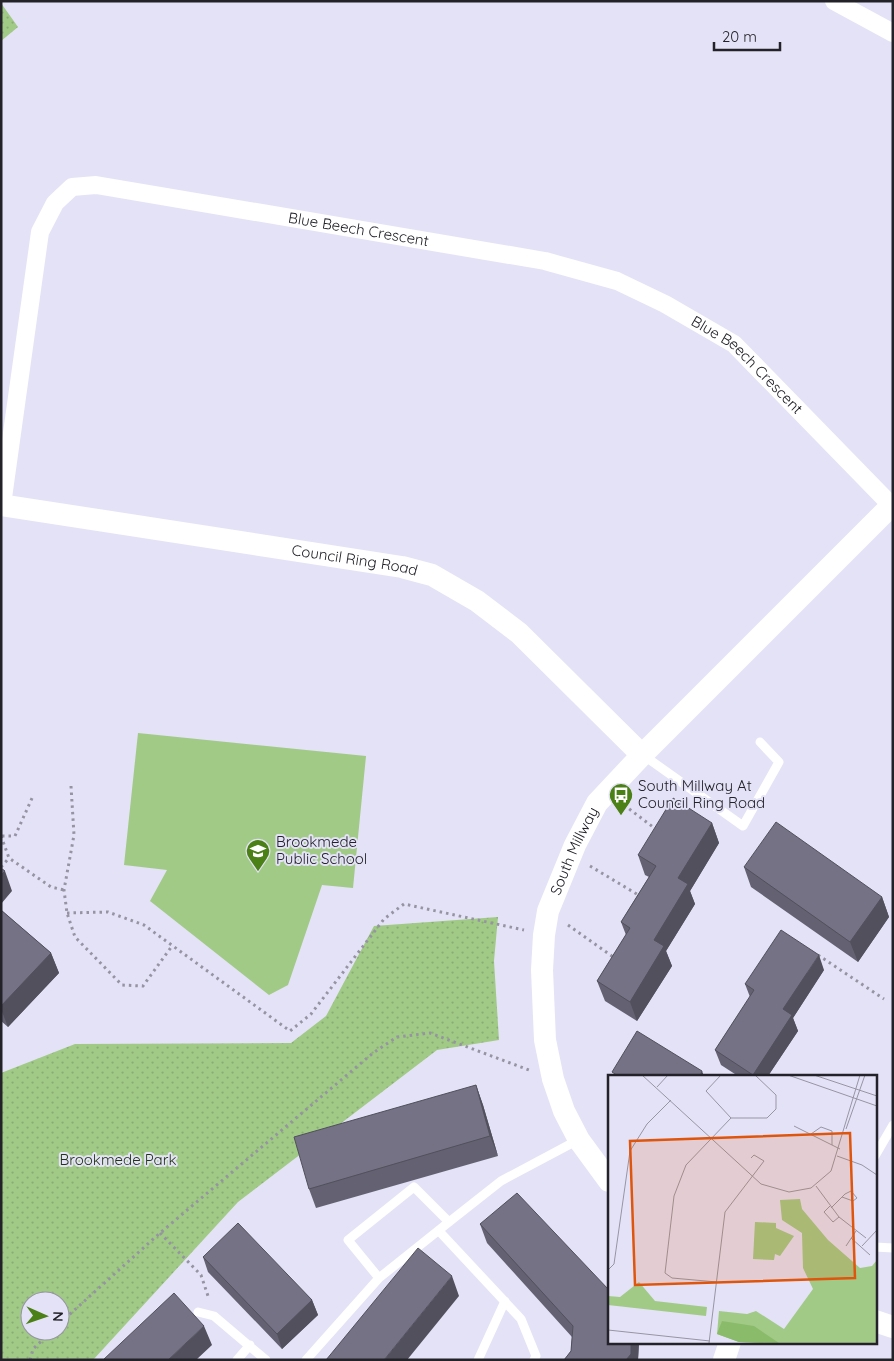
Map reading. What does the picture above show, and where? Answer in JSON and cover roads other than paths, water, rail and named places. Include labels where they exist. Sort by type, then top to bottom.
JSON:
[{"type":"street","points":[[834,1],[893,33]]},
{"type":"street","name":"Blue Beech Crescent","points":[[2,505],[40,232],[55,203],[72,187],[96,185],[545,261],[617,282],[666,304],[734,344],[892,505]]},
{"type":"street","name":"Council Ring Road","points":[[2,505],[402,567],[432,575],[477,601],[519,633],[642,755]]},
{"type":"street","name":"South Millway","points":[[608,1181],[579,1140],[564,1111],[553,1079],[545,1040],[542,1008],[544,935],[548,911],[571,854],[597,803],[607,792],[892,505]]},
{"type":"street","points":[[876,1321],[893,1327]]},
{"type":"street","points":[[724,1360],[729,1344]]},
{"type":"lane","points":[[642,755],[743,826],[779,762],[760,742]]},
{"type":"lane","points":[[876,1154],[893,1125]]},
{"type":"lane","points":[[306,1360],[379,1278],[501,1181],[579,1140]]},
{"type":"lane","points":[[379,1278],[348,1240],[370,1222],[414,1187],[449,1222]]},
{"type":"lane","points":[[439,1231],[521,1319],[536,1356],[534,1360]]},
{"type":"lane","points":[[876,1247],[893,1248]]},
{"type":"lane","points":[[478,1360],[505,1301]]},
{"type":"lane","points":[[198,1312],[214,1316],[266,1360]]},
{"type":"lane","points":[[237,1360],[250,1345]]},
{"type":"place","name":"South Millway At Council Ring Road","points":[[621,816]]},
{"type":"place","name":"Brookmede Public School","points":[[258,872]]},
{"type":"park label","name":"Brookmede Park","points":[[118,1160]]}]
